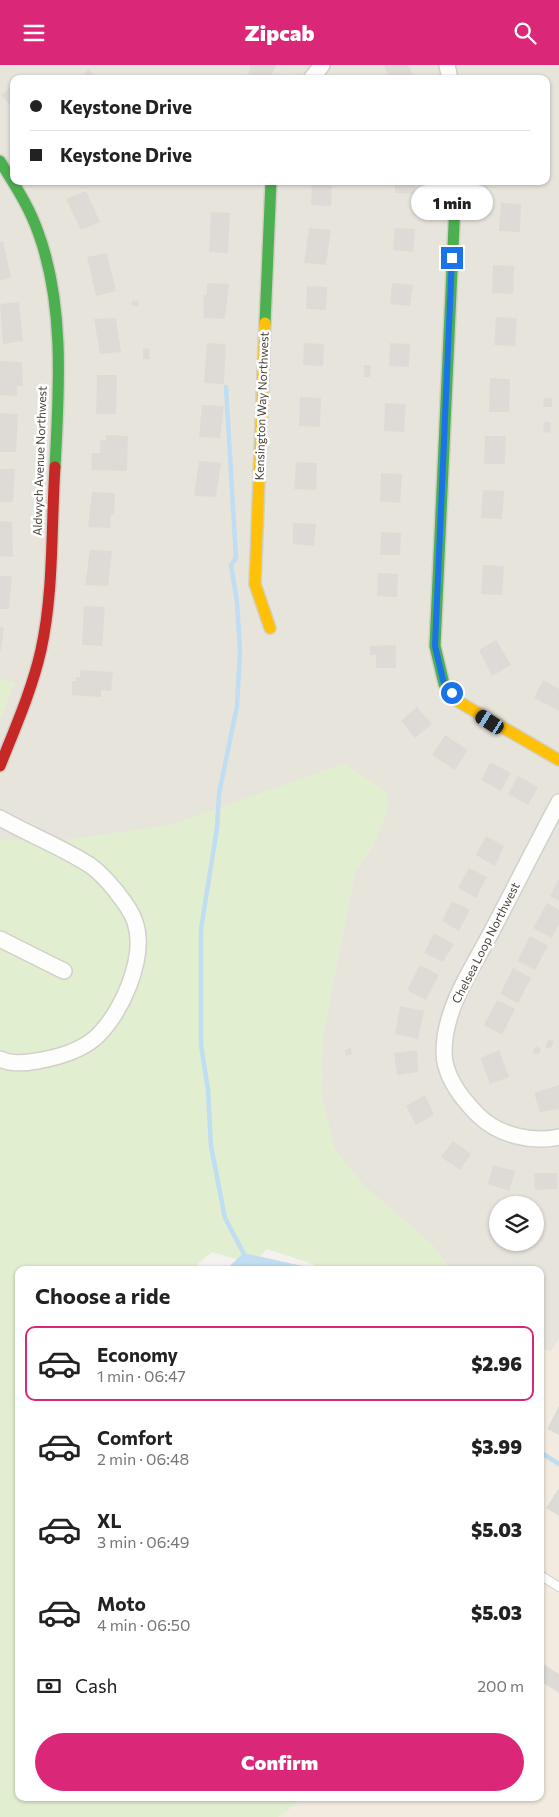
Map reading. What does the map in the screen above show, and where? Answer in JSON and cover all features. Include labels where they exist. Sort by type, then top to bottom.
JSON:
[{"type":"street","points":[[314,75],[322,65]]},
{"type":"street","name":"Aldwych Avenue Northwest","points":[[0,161],[10,178]]},
{"type":"street","name":"Aldwych Avenue Northwest","points":[[0,766],[36,669],[44,629],[48,603],[58,401],[56,340],[50,284],[42,245],[29,209],[14,185]]},
{"type":"street","name":"Kensington Way Northwest","points":[[270,628],[255,584],[271,185]]},
{"type":"street","points":[[456,185],[435,646],[444,684],[459,702],[559,760]]},
{"type":"street","name":"Chelsea Loop Northwest","points":[[559,801],[450,1012],[444,1055],[457,1091],[483,1120],[520,1137],[539,1139],[559,1137]]},
{"type":"street","points":[[0,818],[92,866],[118,894],[135,922],[138,956],[128,987],[112,1019],[93,1040],[55,1058],[27,1063],[0,1059]]},
{"type":"street","points":[[0,939],[64,971]]},
{"type":"lane","points":[[544,1578],[559,1587]]},
{"type":"shaded area","points":[[0,65],[559,65],[559,1339],[551,1352],[544,1349],[544,1266],[447,1266],[432,1245],[365,1187],[334,1149],[321,1094],[323,1033],[355,871],[373,846],[344,764],[173,825],[67,840],[0,840],[0,719],[14,683],[0,679]]},
{"type":"shaded area","points":[[559,1339],[559,1817],[278,1817],[298,1801],[544,1801],[544,1349],[551,1352]]},
{"type":"green space","points":[[0,679],[14,683],[0,719]]},
{"type":"green space","points":[[344,764],[387,792],[388,811],[373,846],[355,871],[323,1033],[321,1094],[335,1149],[365,1187],[432,1245],[447,1266],[316,1266],[267,1249],[252,1264],[212,1252],[196,1266],[15,1266],[15,1801],[298,1801],[278,1817],[0,1817],[0,840],[67,840],[170,825]]},
{"type":"water","points":[[244,1253],[302,1266],[229,1266]]},
{"type":"building","points":[[251,65],[276,65],[272,75],[248,74]]},
{"type":"building","points":[[384,65],[408,65],[413,75],[388,75]]},
{"type":"building","points":[[89,69],[93,75],[85,75],[84,73]]},
{"type":"building","points":[[10,87],[10,105],[1,95]]},
{"type":"building","points":[[312,185],[332,185],[331,206],[311,205]]},
{"type":"building","points":[[395,185],[416,185],[415,194],[395,193]]},
{"type":"building","points":[[86,191],[100,222],[81,230],[66,199]]},
{"type":"building","points":[[501,203],[521,204],[520,232],[499,231]]},
{"type":"building","points":[[211,212],[230,213],[228,253],[209,252]]},
{"type":"building","points":[[309,228],[331,230],[326,265],[304,263]]},
{"type":"building","points":[[395,228],[415,229],[413,252],[393,250]]},
{"type":"building","points":[[3,241],[11,277],[0,281],[0,242]]},
{"type":"building","points":[[107,253],[116,291],[96,296],[87,257]]},
{"type":"building","points":[[493,265],[514,266],[513,294],[492,293]]},
{"type":"building","points":[[207,283],[229,284],[225,319],[203,318],[204,295],[207,295]]},
{"type":"building","points":[[392,283],[413,285],[410,306],[390,304]]},
{"type":"building","points":[[307,286],[327,287],[326,310],[306,309]]},
{"type":"building","points":[[138,300],[139,306],[132,306],[132,301]]},
{"type":"building","points":[[19,302],[23,341],[3,344],[0,304]]},
{"type":"building","points":[[496,317],[517,318],[515,346],[494,345]]},
{"type":"building","points":[[116,318],[121,352],[100,354],[94,319]]},
{"type":"building","points":[[207,343],[226,344],[224,384],[204,383]]},
{"type":"building","points":[[304,343],[324,344],[323,366],[303,365]]},
{"type":"building","points":[[390,343],[410,344],[409,367],[389,366]]},
{"type":"building","points":[[149,348],[150,359],[143,359],[143,349]]},
{"type":"building","points":[[0,361],[22,362],[23,386],[17,386],[17,396],[0,395]]},
{"type":"building","points":[[364,365],[371,365],[370,377],[364,377]]},
{"type":"building","points":[[97,375],[117,375],[116,414],[96,414]]},
{"type":"building","points":[[490,378],[510,379],[509,412],[489,412]]},
{"type":"building","points":[[300,397],[321,398],[320,427],[299,426]]},
{"type":"building","points":[[544,398],[552,398],[552,407],[543,407]]},
{"type":"building","points":[[385,403],[406,404],[404,432],[384,431]]},
{"type":"building","points":[[202,405],[224,406],[220,438],[199,437]]},
{"type":"building","points":[[0,413],[18,414],[16,452],[0,452]]},
{"type":"building","points":[[544,422],[551,422],[550,433],[543,432]]},
{"type":"building","points":[[106,435],[128,436],[127,471],[91,470],[92,453],[100,453],[100,440],[106,440]]},
{"type":"building","points":[[485,436],[506,436],[505,464],[484,464]]},
{"type":"building","points":[[199,461],[221,463],[216,497],[194,496]]},
{"type":"building","points":[[296,462],[317,463],[316,490],[294,489]]},
{"type":"building","points":[[0,469],[15,469],[13,502],[0,502]]},
{"type":"building","points":[[381,473],[402,474],[400,503],[380,501]]},
{"type":"building","points":[[483,490],[504,491],[502,519],[481,518]]},
{"type":"building","points":[[92,492],[115,493],[114,515],[111,515],[110,528],[88,527]]},
{"type":"building","points":[[0,521],[12,522],[13,557],[0,556]]},
{"type":"building","points":[[293,523],[316,524],[314,546],[293,544]]},
{"type":"building","points":[[381,532],[401,533],[400,555],[380,555]]},
{"type":"building","points":[[90,550],[112,551],[108,586],[85,585]]},
{"type":"building","points":[[483,565],[504,566],[502,595],[481,594]]},
{"type":"building","points":[[378,573],[398,574],[397,597],[377,596]]},
{"type":"building","points":[[0,576],[12,576],[9,609],[0,609]]},
{"type":"building","points":[[84,606],[105,607],[102,646],[82,645]]},
{"type":"building","points":[[0,627],[4,628],[1,650],[0,650]]},
{"type":"building","points":[[496,640],[511,665],[492,676],[479,650]]},
{"type":"building","points":[[396,645],[396,668],[376,668],[376,655],[370,655],[370,646]]},
{"type":"building","points":[[80,670],[113,672],[111,691],[101,690],[101,697],[72,695],[72,681],[76,681],[76,677],[80,677]]},
{"type":"building","points":[[543,680],[559,689],[559,711],[534,698]]},
{"type":"building","points":[[417,707],[432,724],[415,738],[401,721]]},
{"type":"building","points":[[445,735],[468,750],[455,770],[432,755]]},
{"type":"building","points":[[490,762],[511,773],[501,791],[481,780]]},
{"type":"building","points":[[518,776],[538,787],[528,805],[508,794]]},
{"type":"building","points":[[486,836],[504,846],[495,866],[476,855]]},
{"type":"building","points":[[469,868],[487,877],[476,898],[458,888]]},
{"type":"building","points":[[559,879],[559,901],[550,896]]},
{"type":"building","points":[[452,901],[470,910],[459,931],[442,921]]},
{"type":"building","points":[[547,903],[559,910],[559,924],[552,938],[533,928]]},
{"type":"building","points":[[434,933],[454,944],[443,962],[424,953]]},
{"type":"building","points":[[530,936],[548,946],[535,970],[517,961]]},
{"type":"building","points":[[420,965],[439,975],[426,1000],[407,990]]},
{"type":"building","points":[[513,968],[531,978],[518,1003],[500,994]]},
{"type":"building","points":[[497,1000],[515,1009],[502,1035],[484,1025]]},
{"type":"building","points":[[400,1006],[424,1011],[418,1039],[395,1034]]},
{"type":"building","points":[[549,1039],[554,1042],[550,1049],[545,1047]]},
{"type":"building","points":[[536,1046],[541,1049],[538,1055],[533,1052]]},
{"type":"building","points":[[351,1048],[352,1054],[346,1056],[345,1050]]},
{"type":"building","points":[[417,1050],[418,1072],[397,1075],[394,1053]]},
{"type":"building","points":[[499,1050],[509,1077],[490,1084],[480,1058]]},
{"type":"building","points":[[559,1085],[559,1109],[540,1112],[534,1093]]},
{"type":"building","points":[[425,1095],[434,1115],[416,1125],[406,1106]]},
{"type":"building","points":[[453,1141],[471,1154],[460,1170],[441,1157]]},
{"type":"building","points":[[493,1165],[515,1171],[509,1191],[488,1184]]},
{"type":"building","points":[[534,1173],[557,1173],[558,1189],[535,1190]]},
{"type":"building","points":[[559,1406],[559,1435],[547,1429]]},
{"type":"building","points":[[559,1488],[559,1516],[546,1508]]},
{"type":"building","points":[[544,1665],[559,1674],[559,1693],[544,1684]]},
{"type":"waterway","points":[[226,387],[236,558],[231,565],[237,602],[240,651],[237,706],[219,794],[217,828],[201,929],[201,1045],[208,1090],[211,1146],[225,1218],[246,1258]]},
{"type":"waterway","points":[[544,1455],[559,1464]]},
{"type":"traffic: fast","points":[[0,161],[10,177]]},
{"type":"traffic: fast","points":[[15,185],[38,232],[47,260],[53,289],[58,348],[58,408],[55,467]]},
{"type":"traffic: fast","points":[[265,323],[271,185]]},
{"type":"traffic: fast","points":[[449,690],[444,684],[435,646],[456,185]]},
{"type":"traffic: slow","points":[[265,323],[255,584],[270,628]]},
{"type":"traffic: slow","points":[[449,690],[459,702],[559,760]]},
{"type":"traffic: jam","points":[[0,766],[23,709],[41,650],[50,582],[55,467]]},
{"type":"route","points":[[452,258],[435,646],[444,684],[452,693]]}]
